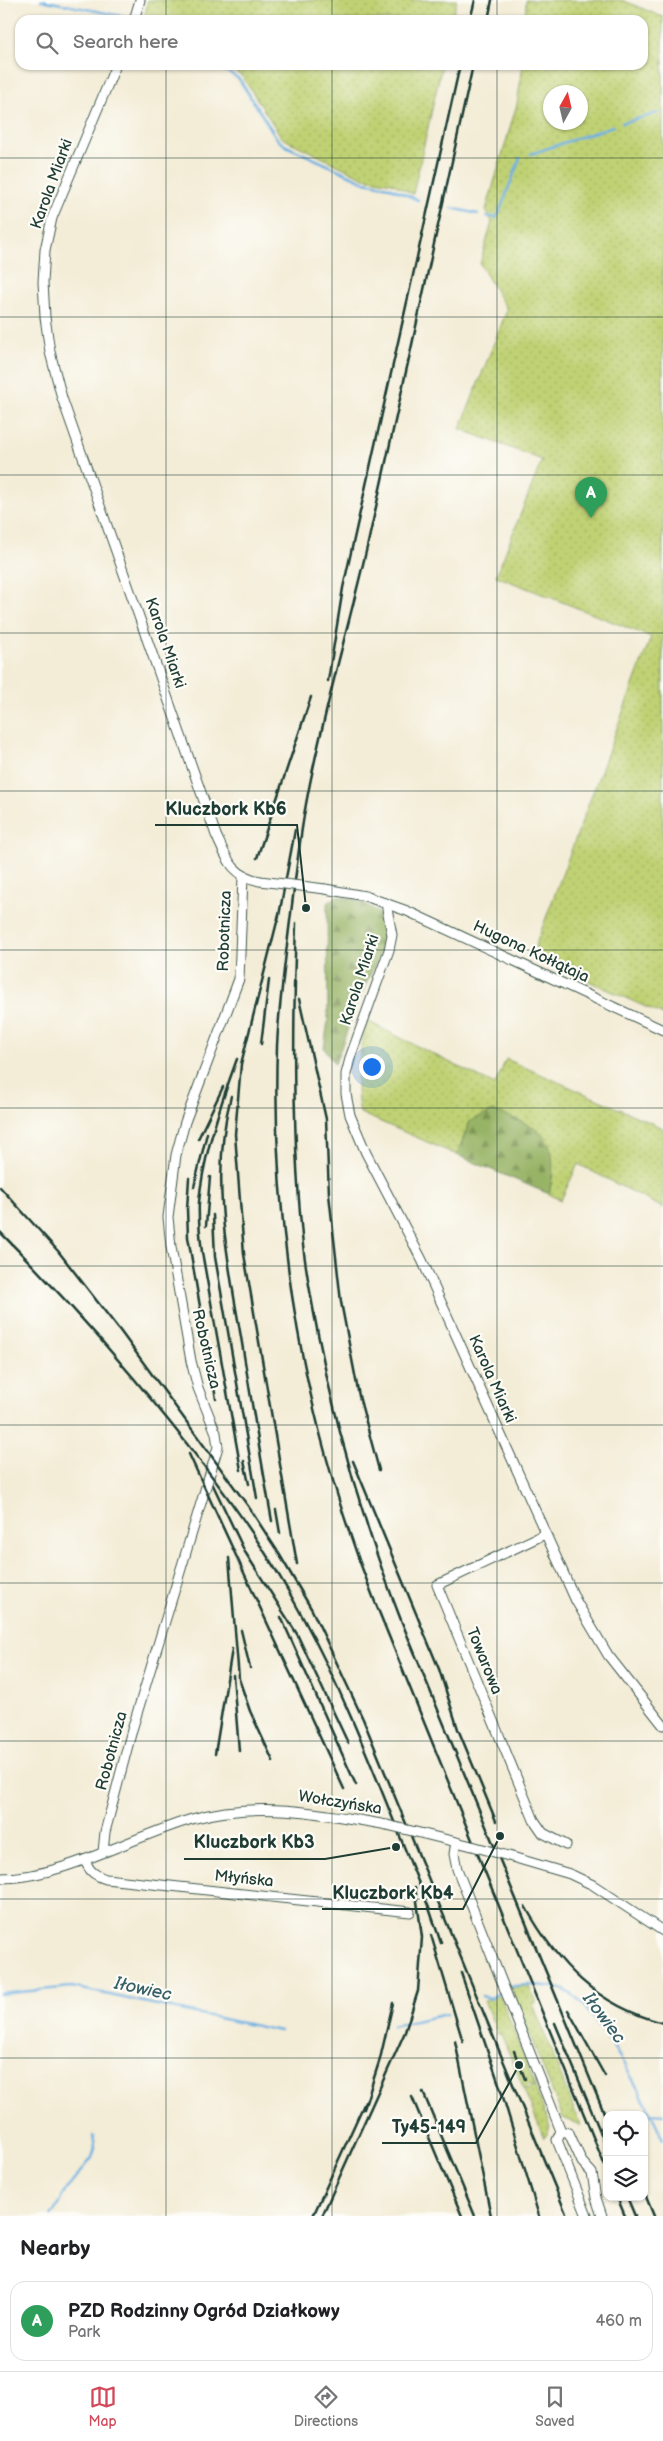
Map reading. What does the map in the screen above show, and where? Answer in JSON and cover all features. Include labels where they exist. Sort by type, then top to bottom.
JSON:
[{"type":"street","points":[[136,15],[140,0]]},
{"type":"street","name":"Karola Miarki","points":[[114,70],[52,218],[47,242],[43,282],[50,352],[62,398],[216,835],[232,866],[243,877]]},
{"type":"street","points":[[243,877],[365,896],[386,903]]},
{"type":"street","name":"Robotnicza","points":[[103,1852],[106,1830],[132,1730],[218,1447],[216,1433],[198,1388],[191,1362],[171,1247],[168,1217],[176,1155],[185,1122],[239,980],[243,877]]},
{"type":"street","name":"Karola Miarki","points":[[386,903],[392,935],[348,1068],[346,1094],[350,1114],[366,1153],[422,1260],[576,1601],[608,1655],[663,1725]]},
{"type":"street","name":"Hugona Kołłątaja","points":[[386,903],[663,1030]]},
{"type":"street","name":"Towarowa","points":[[545,1534],[437,1585],[534,1820],[542,1833],[566,1845]]},
{"type":"street","name":"Wołczyńska","points":[[0,1878],[14,1878],[38,1873],[85,1860],[192,1819],[225,1812],[254,1809],[316,1812],[424,1834],[570,1874],[594,1886],[663,1931]]},
{"type":"street","points":[[456,1842],[454,1854],[456,1864],[561,2131],[557,2140],[587,2216]]},
{"type":"street","name":"Młyńska","points":[[85,1860],[88,1868],[95,1876],[106,1879],[410,1912]]},
{"type":"street","points":[[561,2131],[569,2133],[582,2162],[592,2173],[596,2198],[602,2216]]},
{"type":"green space","points":[[148,0],[457,0],[453,15],[145,15]]},
{"type":"green space","points":[[526,0],[622,0],[663,17],[663,1015],[532,955],[651,637],[496,576],[542,460],[460,429],[507,310],[480,264],[492,222],[486,210],[517,104],[522,70],[648,70],[648,15],[525,15]]},
{"type":"green space","points":[[231,70],[441,70],[413,194],[392,183],[364,178],[282,138],[242,76]]},
{"type":"green space","points":[[337,896],[365,903],[378,912],[387,925],[384,945],[357,1004],[335,1064],[324,1048],[328,1020],[327,903]]},
{"type":"green space","points":[[367,1021],[495,1085],[506,1059],[663,1128],[663,1208],[578,1164],[561,1200],[549,1194],[553,1174],[470,1121],[457,1155],[360,1113],[357,1078]]},
{"type":"green space","points":[[493,1111],[525,1123],[545,1138],[550,1148],[552,1160],[549,1194],[457,1155],[470,1121]]},
{"type":"green space","points":[[529,1986],[536,2003],[533,2004],[580,2125],[563,2118],[511,1988]]},
{"type":"green space","points":[[499,1993],[535,2085],[531,2086],[530,2084],[524,2089],[501,2034],[498,2034],[484,2001],[492,1999]]},
{"type":"green space","points":[[535,2086],[550,2127],[544,2138],[524,2090]]},
{"type":"waterway","points":[[41,0],[117,15]]},
{"type":"waterway","points":[[224,70],[239,79],[278,140],[286,146],[365,182],[389,187],[418,200]]},
{"type":"waterway","points":[[622,123],[658,113]]},
{"type":"waterway","points":[[531,154],[613,126]]},
{"type":"waterway","points":[[487,216],[496,218],[499,213],[520,158]]},
{"type":"waterway","points":[[452,208],[478,214]]},
{"type":"waterway","name":"Iłowiec","points":[[507,1988],[527,1985],[551,1987],[564,1990],[577,1999],[591,2014],[620,2057],[663,2139]]},
{"type":"waterway","name":"Iłowiec","points":[[0,1994],[72,1987],[280,2031]]},
{"type":"waterway","name":"Iłowiec","points":[[482,1996],[490,1999],[502,1990]]},
{"type":"waterway","name":"Iłowiec","points":[[392,2026],[447,2014]]},
{"type":"waterway","points":[[652,2113],[663,2114]]},
{"type":"waterway","points":[[51,2216],[66,2190],[92,2158],[95,2148],[93,2136]]},
{"type":"railway","points":[[471,15],[475,0]]},
{"type":"railway","points":[[489,15],[492,0]]},
{"type":"railway","points":[[328,681],[343,588],[459,70]]},
{"type":"railway","points":[[472,70],[368,543],[312,771],[297,862],[278,1030],[277,1117],[280,1188],[287,1258],[298,1329],[312,1399],[329,1468],[350,1536],[375,1602],[603,2161]]},
{"type":"railway","points":[[257,858],[311,697]]},
{"type":"railway","points":[[278,921],[295,830]]},
{"type":"railway","points":[[279,914],[241,1064],[235,1134],[244,1254],[297,1564]]},
{"type":"railway","points":[[294,988],[296,923]]},
{"type":"railway","points":[[261,1044],[269,980]]},
{"type":"railway","points":[[295,982],[294,1045],[297,1173],[306,1271],[333,1403],[352,1477],[375,1549],[401,1620],[603,2111]]},
{"type":"railway","points":[[299,999],[326,1119],[329,1194],[341,1302],[359,1396],[379,1470]]},
{"type":"railway","points":[[237,1059],[219,1111],[204,1166],[199,1215],[202,1252],[241,1470]]},
{"type":"railway","points":[[198,1139],[223,1087]]},
{"type":"railway","points":[[231,1096],[222,1156],[223,1216],[226,1247],[272,1521]]},
{"type":"railway","points":[[194,1187],[207,1133]]},
{"type":"railway","points":[[206,1226],[210,1177]]},
{"type":"railway","points":[[189,1178],[188,1237],[216,1399]]},
{"type":"railway","points":[[0,1187],[58,1251],[121,1332],[248,1506],[312,1610],[363,1719],[567,2216]]},
{"type":"railway","points":[[213,1215],[215,1257],[257,1498]]},
{"type":"railway","points":[[0,1232],[66,1300],[148,1395],[222,1490],[272,1563],[301,1614],[337,1685],[369,1759],[429,1908],[441,1943]]},
{"type":"railway","points":[[189,1454],[344,1789]]},
{"type":"railway","points":[[244,1461],[249,1484]]},
{"type":"railway","points":[[353,1461],[439,1669],[458,1729],[496,1821]]},
{"type":"railway","points":[[213,1485],[245,1552],[297,1634],[348,1743]]},
{"type":"railway","points":[[276,1510],[280,1533]]},
{"type":"railway","points":[[229,1558],[239,1679],[250,1711],[273,1761]]},
{"type":"railway","points":[[281,1617],[356,1785]]},
{"type":"railway","points":[[241,1630],[250,1668]]},
{"type":"railway","points":[[215,1754],[232,1649]]},
{"type":"railway","points":[[233,1675],[239,1751]]},
{"type":"railway","points":[[322,2216],[405,2032],[418,1991],[422,1937],[415,1887]]},
{"type":"railway","points":[[525,1906],[551,1947],[581,1980],[599,1994],[618,2005],[663,2023]]},
{"type":"railway","points":[[431,1935],[463,2042]]},
{"type":"railway","points":[[461,1973],[500,2087],[539,2216]]},
{"type":"railway","points":[[364,2109],[380,2059],[393,2003]]},
{"type":"railway","points":[[568,2010],[605,2076]]},
{"type":"railway","points":[[555,2023],[603,2138]]},
{"type":"railway","points":[[455,2041],[491,2216]]},
{"type":"railway","points":[[514,2051],[525,2079]]},
{"type":"railway","points":[[423,2092],[475,2216]]},
{"type":"railway","points":[[412,2097],[462,2216]]},
{"type":"railway","points":[[313,2216],[365,2102]]},
{"type":"railway","points":[[619,2201],[625,2216]]},
{"type":"railway","points":[[629,2201],[635,2216]]},
{"type":"railway","points":[[648,2201],[654,2216]]},
{"type":"place","name":"PZD Rodzinny Ogród Działkowy","points":[[591,518]]},
{"type":"place","name":"Kluczbork Kb6","points":[[306,908]]},
{"type":"place","name":"Kluczbork Kb4","points":[[500,1836]]},
{"type":"place","name":"Kluczbork Kb3","points":[[396,1847]]},
{"type":"place","name":"Ty45-149","points":[[519,2065]]}]
